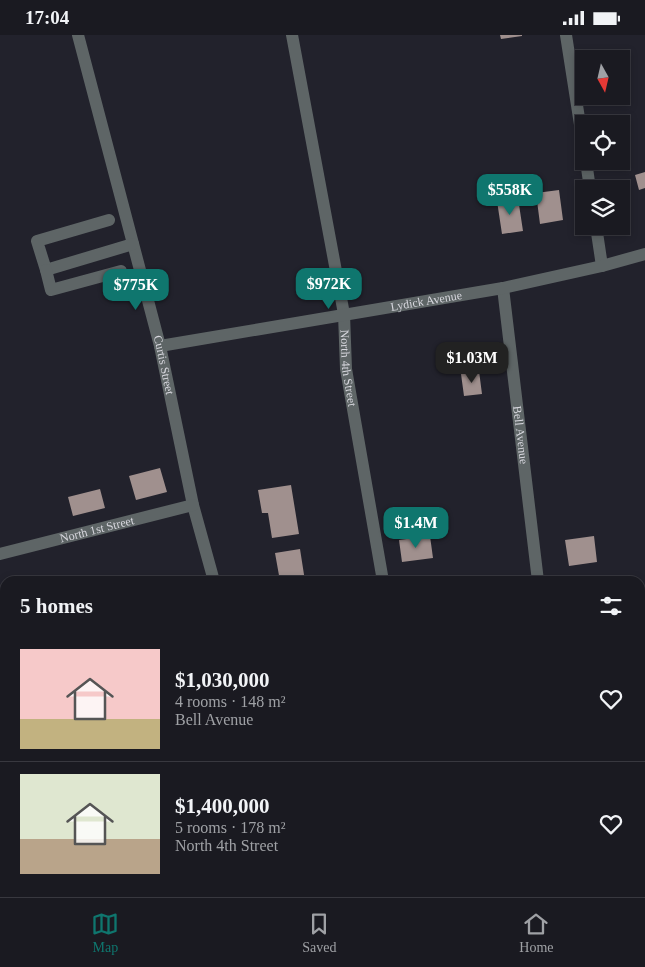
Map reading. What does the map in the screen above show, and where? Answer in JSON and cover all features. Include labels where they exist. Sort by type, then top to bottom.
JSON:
[{"type":"street","name":"Curtis Street","points":[[78,35],[160,346],[194,505],[213,576]]},
{"type":"street","name":"North 4th Street","points":[[292,35],[344,314],[346,369],[382,576]]},
{"type":"street","points":[[566,35],[579,115]]},
{"type":"street","points":[[109,220],[37,241],[52,290],[121,271]]},
{"type":"street","points":[[597,235],[602,266]]},
{"type":"street","points":[[46,270],[133,244]]},
{"type":"street","name":"Lydick Avenue","points":[[160,346],[503,288],[602,266],[645,254]]},
{"type":"street","name":"Bell Avenue","points":[[503,288],[537,576]]},
{"type":"street","name":"North 1st Street","points":[[0,554],[194,505]]},
{"type":"building","points":[[500,35],[522,35],[522,36],[501,39]]},
{"type":"building","points":[[645,172],[645,188],[639,190],[635,175]]},
{"type":"building","points":[[559,190],[563,220],[540,224],[536,193]]},
{"type":"building","points":[[518,198],[523,231],[502,234],[497,201]]},
{"type":"building","points":[[479,371],[482,394],[464,396],[461,374]]},
{"type":"building","points":[[160,468],[167,492],[136,500],[129,476]]},
{"type":"building","points":[[291,485],[299,534],[272,538],[268,513],[262,513],[258,490]]},
{"type":"building","points":[[100,489],[105,508],[73,516],[68,497]]},
{"type":"building","points":[[430,536],[433,558],[402,562],[399,540]]},
{"type":"building","points":[[594,536],[597,562],[569,566],[565,540]]},
{"type":"building","points":[[300,549],[304,576],[279,576],[275,553]]}]
